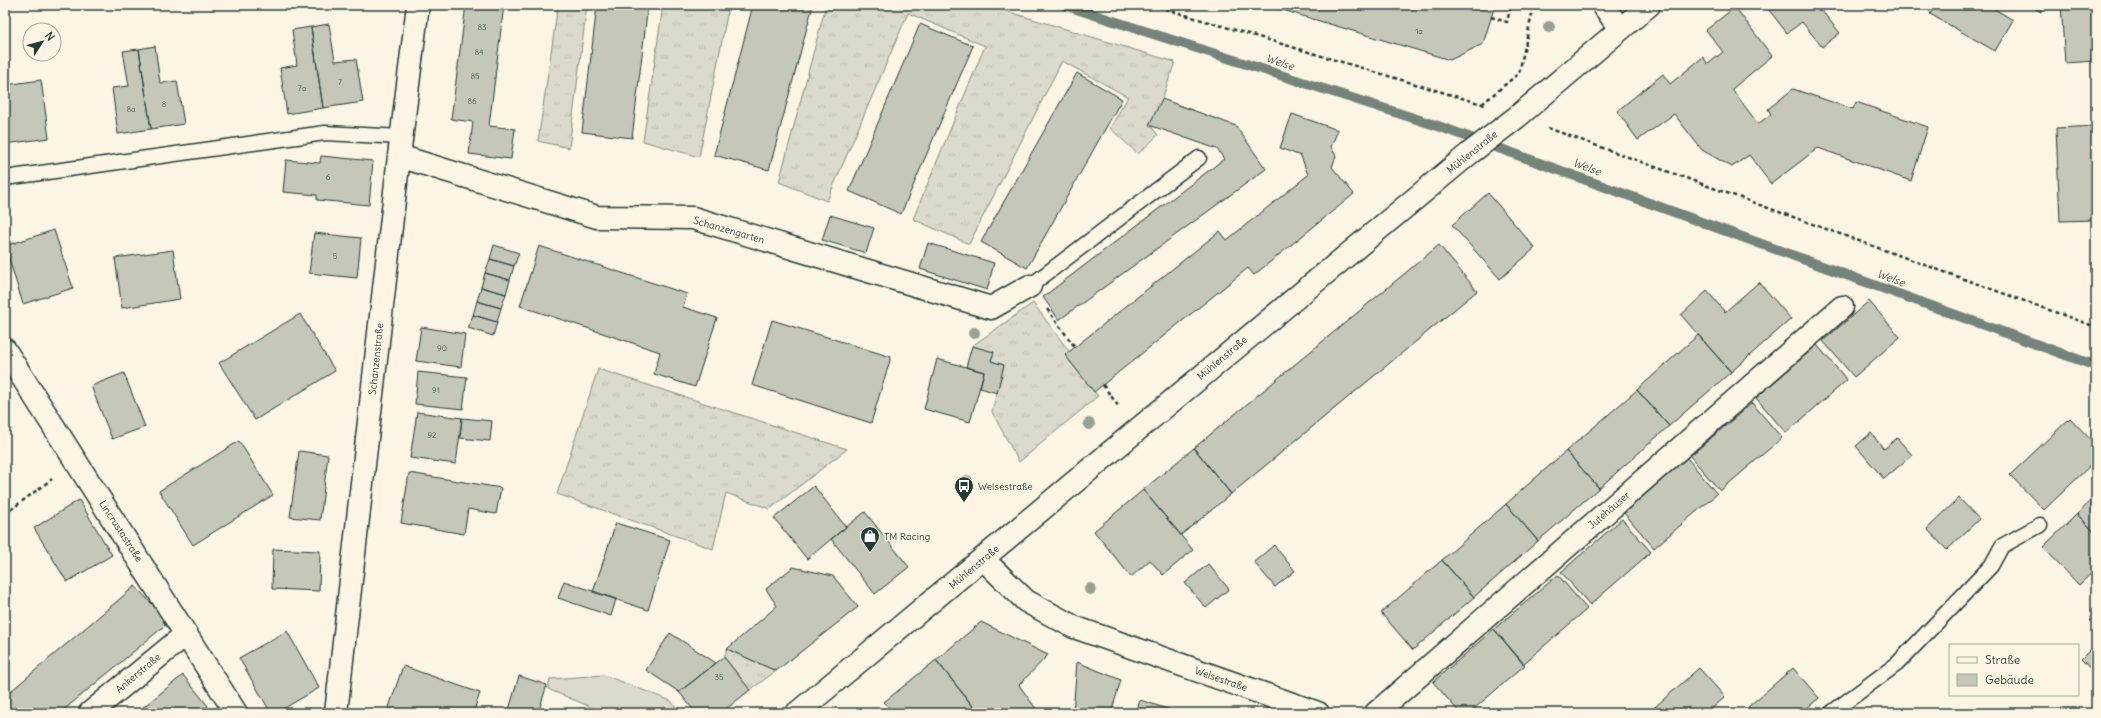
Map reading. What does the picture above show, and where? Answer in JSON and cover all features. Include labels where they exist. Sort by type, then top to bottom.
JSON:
[{"type":"street","name":"Schanzenstraße","points":[[336,713],[400,147],[418,5]]},
{"type":"street","points":[[1603,5],[1620,29]]},
{"type":"street","name":"Mühlenstraße","points":[[797,713],[1470,153],[1517,117],[1649,5]]},
{"type":"street","name":"Schanzengarten","points":[[400,147],[597,218],[693,218],[991,308],[1030,286]]},
{"type":"street","name":"Jutehäuser","points":[[1376,713],[1842,307]]},
{"type":"street","name":"Lincrustastraße","points":[[5,350],[236,713]]},
{"type":"street","name":"Welsestraße","points":[[983,559],[1026,601],[1074,627],[1318,713]]},
{"type":"street","name":"Ankerstraße","points":[[90,713],[186,634]]},
{"type":"lane","points":[[5,178],[326,133],[400,147]]},
{"type":"lane","points":[[1030,286],[1199,158]]},
{"type":"lane","points":[[1831,713],[1897,664],[1991,566],[2002,546],[2040,525]]},
{"type":"path","points":[[1152,5],[1482,104],[2096,327]]},
{"type":"path","points":[[1491,17],[1507,22],[1511,5]]},
{"type":"path","points":[[1482,104],[1519,73],[1534,5]]},
{"type":"path","points":[[1030,286],[1075,347]]},
{"type":"path","points":[[5,514],[76,461]]},
{"type":"green space","points":[[558,5],[587,5],[569,148],[538,141]]},
{"type":"green space","points":[[663,5],[729,5],[699,157],[643,141]]},
{"type":"green space","points":[[826,5],[986,5],[1175,62],[1162,99],[1150,125],[1158,135],[1138,154],[1110,128],[1128,97],[1062,61],[969,244],[913,219],[985,46],[908,13],[827,201],[779,182]]},
{"type":"green space","points":[[1033,303],[1069,351],[1065,355],[1098,396],[1019,462],[992,412],[1004,365],[991,361],[994,352],[972,346]]},
{"type":"green space","points":[[598,369],[847,449],[770,509],[726,493],[713,549],[557,494]]},
{"type":"green space","points":[[727,649],[776,671],[750,690],[724,657]]},
{"type":"green space","points":[[604,675],[671,701],[680,713],[605,713],[548,689],[550,679]]},
{"type":"building","points":[[466,5],[504,5],[489,126],[515,129],[511,159],[469,154],[473,122],[451,119]]},
{"type":"building","points":[[597,5],[648,5],[632,138],[582,132]]},
{"type":"building","points":[[753,5],[813,5],[769,170],[714,155]]},
{"type":"building","points":[[1266,5],[1495,5],[1483,44],[1450,60]]},
{"type":"building","points":[[1765,5],[1817,5],[1840,33],[1822,47],[1802,22],[1787,33]]},
{"type":"building","points":[[1838,5],[1849,5],[1842,10]]},
{"type":"building","points":[[1935,5],[1988,5],[2013,20],[1995,51],[1930,14]]},
{"type":"building","points":[[2029,5],[2042,5],[2041,12]]},
{"type":"building","points":[[2061,5],[2096,5],[2096,61],[2065,63]]},
{"type":"building","points":[[1735,7],[1772,56],[1732,89],[1758,124],[1771,114],[1768,109],[1793,89],[1853,109],[1856,102],[1928,127],[1911,181],[1818,148],[1771,184],[1749,155],[1732,167],[1702,150],[1674,114],[1638,140],[1617,111],[1663,74],[1670,84],[1703,57],[1708,64],[1723,52],[1706,30]]},
{"type":"building","points":[[329,24],[335,61],[356,59],[363,102],[323,108],[311,27]]},
{"type":"building","points":[[920,24],[973,46],[901,214],[849,191]]},
{"type":"building","points":[[311,27],[323,108],[287,114],[280,68],[297,65],[292,30]]},
{"type":"building","points":[[155,46],[160,83],[177,81],[184,124],[151,129],[139,49]]},
{"type":"building","points":[[139,49],[151,129],[118,134],[112,88],[129,86],[123,51]]},
{"type":"building","points":[[1077,73],[1122,99],[1027,268],[981,242]]},
{"type":"building","points":[[41,80],[49,138],[5,144],[5,85]]},
{"type":"building","points":[[1162,99],[1236,126],[1266,169],[1059,320],[1043,297],[1224,159],[1217,149],[1149,125]]},
{"type":"building","points":[[1292,114],[1338,130],[1331,147],[1336,156],[1332,167],[1354,194],[1254,275],[1248,268],[1094,392],[1065,355],[1220,231],[1227,240],[1308,175],[1301,156],[1280,148]]},
{"type":"building","points":[[2096,126],[2096,220],[2060,221],[2056,128]]},
{"type":"building","points":[[321,156],[373,161],[369,205],[317,200],[317,195],[283,192],[286,160],[320,163]]},
{"type":"building","points":[[1488,193],[1535,248],[1500,279],[1452,225]]},
{"type":"building","points":[[830,215],[874,228],[866,253],[822,240]]},
{"type":"building","points":[[54,230],[73,288],[23,304],[5,246]]},
{"type":"building","points":[[314,233],[361,238],[357,278],[309,273]]},
{"type":"building","points":[[928,243],[994,263],[987,290],[920,269]]},
{"type":"building","points":[[494,245],[519,253],[514,266],[490,259]]},
{"type":"building","points":[[1439,245],[1477,291],[1231,494],[1194,448]]},
{"type":"building","points":[[539,246],[687,294],[683,307],[717,318],[695,387],[654,374],[660,352],[520,306]]},
{"type":"building","points":[[173,250],[180,299],[122,308],[115,258]]},
{"type":"building","points":[[490,259],[514,266],[510,280],[485,273]]},
{"type":"building","points":[[485,273],[510,280],[506,294],[481,287]]},
{"type":"building","points":[[1759,282],[1791,319],[1731,372],[1681,315],[1707,291],[1725,312]]},
{"type":"building","points":[[481,287],[506,294],[501,308],[477,301]]},
{"type":"building","points":[[477,301],[501,308],[497,322],[473,315]]},
{"type":"building","points":[[1869,301],[1900,337],[1854,377],[1823,341]]},
{"type":"building","points":[[300,314],[335,371],[255,420],[219,363]]},
{"type":"building","points":[[473,315],[497,322],[493,336],[468,328]]},
{"type":"building","points":[[772,320],[891,357],[871,423],[752,385]]},
{"type":"building","points":[[421,327],[465,334],[461,367],[416,361]]},
{"type":"building","points":[[1698,335],[1731,372],[1669,426],[1637,390]]},
{"type":"building","points":[[1817,345],[1847,380],[1786,433],[1756,398]]},
{"type":"building","points":[[972,346],[994,352],[991,361],[1004,365],[997,393],[980,388],[984,372],[966,367]]},
{"type":"building","points":[[937,359],[984,372],[970,422],[924,409]]},
{"type":"building","points":[[418,372],[467,377],[463,409],[415,404]]},
{"type":"building","points":[[124,373],[145,427],[112,439],[91,386]]},
{"type":"building","points":[[1637,390],[1669,426],[1599,488],[1566,451]]},
{"type":"building","points":[[1752,403],[1782,438],[1720,491],[1690,456]]},
{"type":"building","points":[[417,412],[462,418],[456,464],[410,458]]},
{"type":"building","points":[[462,418],[492,421],[490,441],[460,438]]},
{"type":"building","points":[[2070,418],[2096,445],[2096,460],[2044,510],[2010,475]]},
{"type":"building","points":[[1871,433],[1884,449],[1897,438],[1912,455],[1884,479],[1856,446]]},
{"type":"building","points":[[239,441],[273,495],[193,545],[159,491]]},
{"type":"building","points":[[1194,448],[1231,494],[1181,535],[1143,490]]},
{"type":"building","points":[[299,451],[328,455],[320,520],[290,517]]},
{"type":"building","points":[[1566,451],[1599,488],[1538,541],[1506,504]]},
{"type":"building","points":[[1687,458],[1717,494],[1654,548],[1624,513]]},
{"type":"building","points":[[409,473],[501,488],[496,514],[468,509],[464,534],[401,523]]},
{"type":"building","points":[[814,486],[846,527],[807,559],[774,518]]},
{"type":"building","points":[[1143,490],[1193,550],[1163,575],[1150,560],[1131,577],[1094,531]]},
{"type":"building","points":[[2096,496],[2096,534],[2077,514]]},
{"type":"building","points":[[1959,498],[1979,519],[1947,550],[1927,529]]},
{"type":"building","points":[[79,500],[112,555],[67,582],[34,528]]},
{"type":"building","points":[[1506,504],[1538,541],[1474,597],[1442,560]]},
{"type":"building","name":"TM Racing","points":[[865,512],[909,567],[875,594],[831,539]]},
{"type":"building","points":[[2077,514],[2096,534],[2096,569],[2079,585],[2043,547]]},
{"type":"building","points":[[1622,519],[1651,552],[1590,605],[1561,572]]},
{"type":"building","points":[[616,523],[670,540],[648,610],[593,592]]},
{"type":"building","points":[[1274,545],[1295,571],[1275,587],[1254,562]]},
{"type":"building","points":[[273,549],[320,551],[319,591],[272,589]]},
{"type":"building","points":[[1442,560],[1474,597],[1413,650],[1381,613]]},
{"type":"building","points":[[1208,564],[1229,589],[1206,608],[1185,583]]},
{"type":"building","points":[[793,567],[833,576],[858,607],[776,671],[727,649],[777,606],[766,589]]},
{"type":"building","points":[[1558,575],[1587,609],[1523,664],[1494,629]]},
{"type":"building","points":[[564,581],[616,599],[611,616],[558,598]]},
{"type":"building","points":[[135,586],[169,622],[60,713],[5,713],[5,696]]},
{"type":"building","points":[[981,622],[1048,655],[1019,685],[1039,713],[978,713],[936,660]]},
{"type":"building","points":[[1494,629],[1525,665],[1469,713],[1460,713],[1433,682]]},
{"type":"building","points":[[287,631],[319,688],[276,713],[271,713],[239,658]]},
{"type":"building","points":[[670,633],[716,663],[679,692],[646,670]]},
{"type":"building","points":[[2096,644],[2096,675],[2081,659]]},
{"type":"building","points":[[724,657],[750,690],[721,713],[696,713],[679,692]]},
{"type":"building","points":[[936,660],[977,711],[975,713],[894,713],[884,702]]},
{"type":"building","points":[[1077,662],[1121,680],[1111,713],[1073,713]]},
{"type":"building","points":[[403,666],[480,693],[473,713],[387,713]]},
{"type":"building","points":[[1699,668],[1725,697],[1707,713],[1661,713],[1655,707]]},
{"type":"building","points":[[1793,668],[1819,698],[1801,713],[1754,713],[1748,707]]},
{"type":"building","points":[[183,675],[208,706],[199,713],[136,713]]},
{"type":"building","points":[[519,676],[547,685],[538,713],[508,713]]},
{"type":"building","points":[[1140,700],[1180,713],[1136,713]]},
{"type":"building","points":[[1655,707],[1661,713],[1649,713]]},
{"type":"waterway","name":"Welse","points":[[1064,5],[1438,126],[2096,366]]},
{"type":"place","name":"Welsestraße","points":[[964,503]]},
{"type":"place","name":"TM Racing","points":[[870,553]]}]
